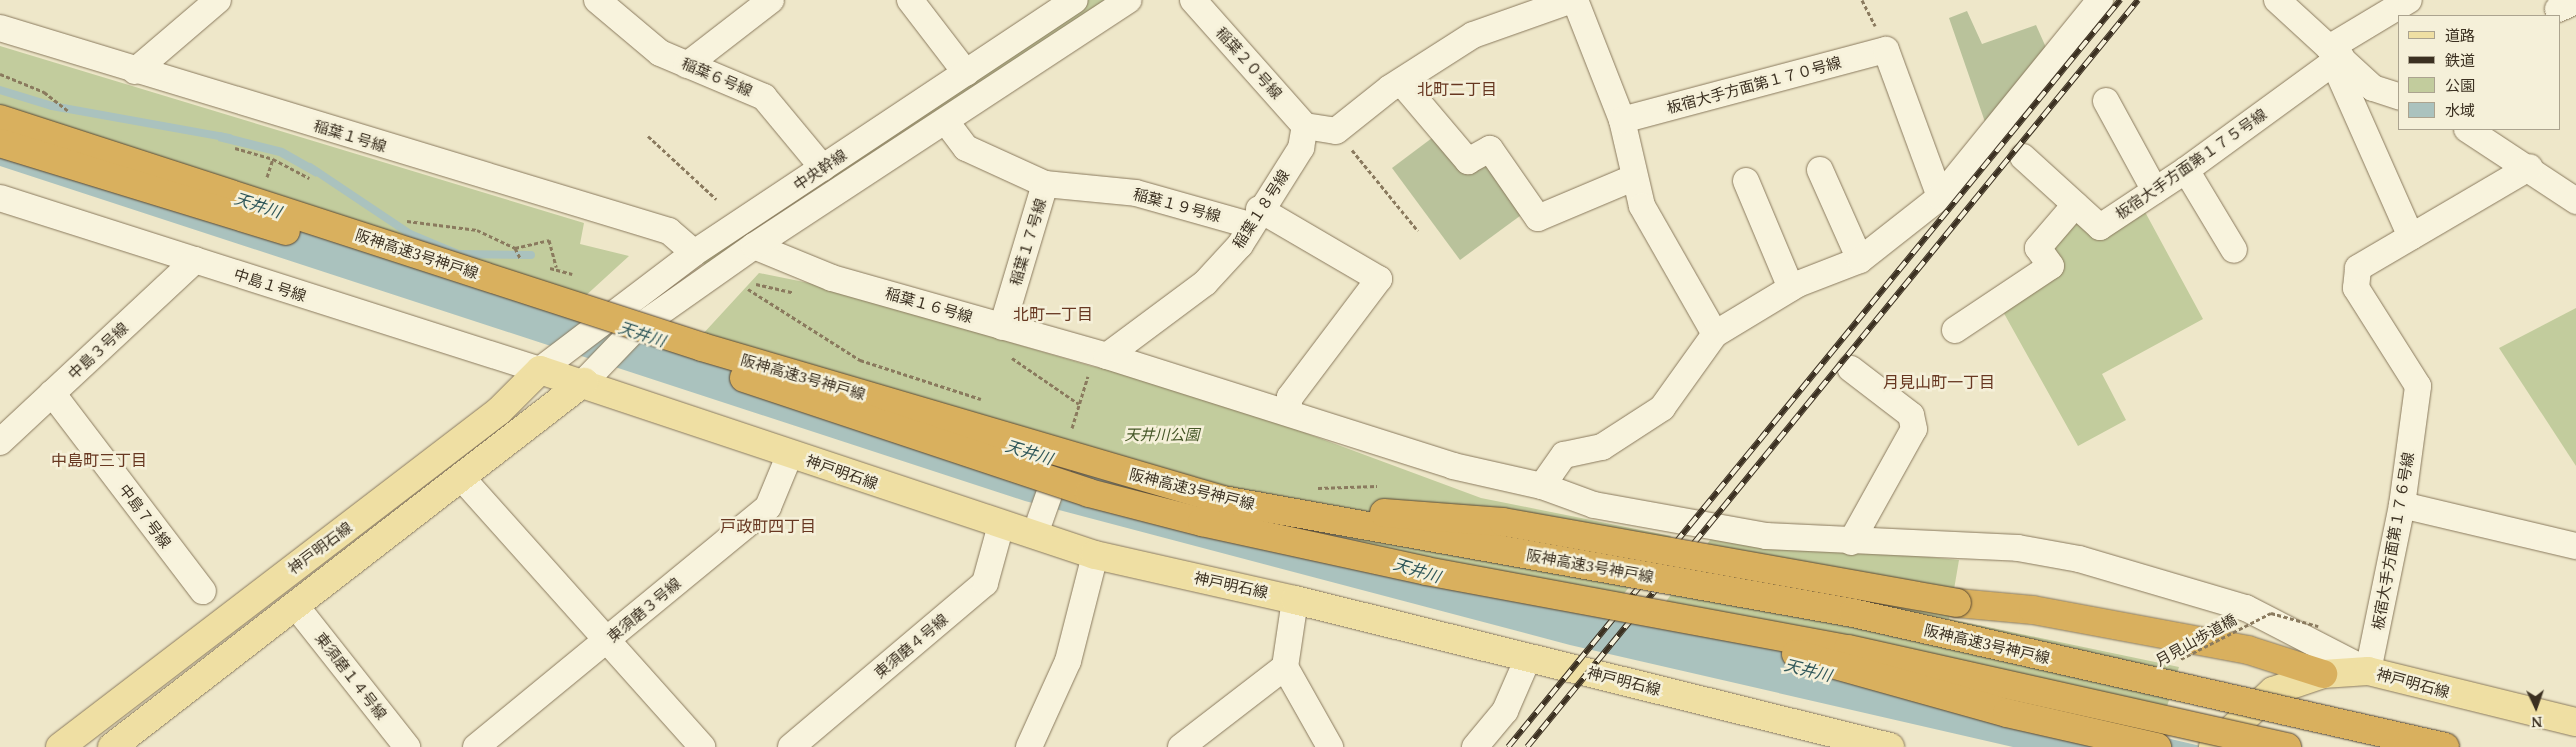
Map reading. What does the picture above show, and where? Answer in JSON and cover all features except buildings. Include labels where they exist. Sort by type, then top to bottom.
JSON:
[{"type":"highway","name":"阪神高速3号神戸線","points":[[0,119],[702,347],[1223,500],[1853,613],[2444,747]]},
{"type":"highway","name":"阪神高速3号神戸線","points":[[0,143],[531,307],[1089,493],[1305,547],[1668,613],[2286,747]]},
{"type":"highway","points":[[1223,500],[1503,522],[1957,603],[2033,610],[2248,650],[2323,674]]},
{"type":"highway","points":[[1668,613],[1864,676],[2157,747]]},
{"type":"main road","name":"神戸明石線","points":[[60,747],[499,411],[540,370],[584,382],[1002,526],[1095,555],[1295,600],[1528,658],[1847,742],[1890,747]]},
{"type":"main road","name":"神戸明石線","points":[[112,747],[584,382]]},
{"type":"main road","name":"神戸明石線","points":[[2214,746],[2273,691],[2323,674],[2368,671],[2576,722]]},
{"type":"street","points":[[134,71],[218,0]]},
{"type":"street","name":"稲葉６号線","points":[[597,0],[660,53],[764,97],[823,168]]},
{"type":"street","points":[[687,65],[771,0]]},
{"type":"street","points":[[910,0],[966,73]]},
{"type":"street","name":"中央幹線","points":[[540,370],[570,345],[694,253],[1075,0]]},
{"type":"street","name":"中央幹線","points":[[584,382],[632,332],[754,246],[947,123],[1128,0]]},
{"type":"street","name":"稲葉２０号線","points":[[1193,0],[1305,126]]},
{"type":"street","points":[[1305,126],[1336,131],[1401,82],[1474,36],[1573,0],[1622,120],[1642,206],[1715,334]]},
{"type":"street","points":[[1542,486],[1564,455],[1602,447],[1662,408],[1715,334],[1791,288],[1860,260],[1940,197],[2100,0]]},
{"type":"street","points":[[2277,0],[2334,56],[2373,88],[2398,96]]},
{"type":"street","name":"板宿大手方面第１７５号線","points":[[2023,157],[2100,227],[2186,170],[2409,0]]},
{"type":"street","name":"稲葉１号線","points":[[0,28],[134,71],[669,231],[694,253]]},
{"type":"street","name":"板宿大手方面第１７０号線","points":[[1622,120],[1886,50],[1940,197]]},
{"type":"street","points":[[2334,56],[2411,237]]},
{"type":"street","points":[[1401,82],[1468,161],[1490,149],[1538,218],[1634,178]]},
{"type":"street","points":[[2106,101],[2155,191]]},
{"type":"street","name":"稲葉１７号線","points":[[947,123],[966,148],[1045,184],[1002,327]]},
{"type":"street","name":"稲葉１８号線","points":[[1099,361],[1205,283],[1240,245],[1254,217],[1301,148],[1305,126]]},
{"type":"street","points":[[2470,130],[2530,167],[2576,201]]},
{"type":"street","name":"板宿大手方面第１７６号線","points":[[2368,671],[2402,505],[2418,386],[2356,288],[2358,268],[2530,167]]},
{"type":"street","points":[[1820,170],[1860,260]]},
{"type":"street","points":[[2186,170],[2234,250]]},
{"type":"street","points":[[1746,181],[1791,288]]},
{"type":"street","name":"稲葉１９号線","points":[[1045,184],[1136,193],[1254,217],[1379,279],[1290,397],[1287,412]]},
{"type":"street","name":"中島１号線","points":[[0,198],[540,370]]},
{"type":"street","points":[[1955,330],[2051,266],[2038,248],[2075,205]]},
{"type":"street","name":"稲葉１６号線","points":[[754,246],[832,278],[1002,327],[1099,361],[1287,412],[1468,471],[1542,486],[1594,505],[1766,536],[1851,542],[2018,548],[2079,559],[2246,608],[2368,671]]},
{"type":"street","name":"中島３号線","points":[[0,442],[195,260]]},
{"type":"street","points":[[1851,369],[1911,415],[1914,429],[1851,542]]},
{"type":"street","name":"中島７号線","points":[[52,393],[203,591]]},
{"type":"street","name":"東須磨３号線","points":[[476,747],[768,507],[790,454]]},
{"type":"street","points":[[1040,520],[1062,458]]},
{"type":"street","points":[[461,477],[605,642],[702,747]]},
{"type":"street","points":[[2402,505],[2576,546]]},
{"type":"street","name":"東須磨４号線","points":[[791,747],[985,583],[1002,526]]},
{"type":"street","points":[[1029,747],[1068,661],[1095,555]]},
{"type":"street","points":[[1295,600],[1285,667],[1330,747]]},
{"type":"street","name":"東須磨１４号線","points":[[295,605],[407,747]]},
{"type":"street","points":[[1476,747],[1505,711],[1528,658]]},
{"type":"street","points":[[1181,747],[1285,667]]},
{"type":"path","points":[[0,74],[44,92],[45,98],[71,112]]},
{"type":"path","points":[[1336,131],[1418,231]]},
{"type":"path","points":[[648,136],[716,200]]},
{"type":"path","points":[[235,148],[273,159],[309,178]]},
{"type":"path","points":[[264,188],[273,159]]},
{"type":"path","points":[[418,221],[477,230],[515,249],[549,240],[556,267]]},
{"type":"path","points":[[748,289],[860,360],[960,388],[984,400]]},
{"type":"path","points":[[1062,458],[1071,429],[1099,361]]},
{"type":"path","points":[[1062,427],[1080,432]]},
{"type":"path","points":[[1307,488],[1381,486]]},
{"type":"path","name":"月見山歩道橋","points":[[2175,662],[2271,613],[2318,626]]},
{"type":"green space","points":[[1086,0],[1106,0],[704,265],[701,254]]},
{"type":"green space","points":[[1967,11],[1982,44],[2036,25],[2048,52],[1985,122],[1949,18]]},
{"type":"green space","points":[[0,46],[584,223],[580,244],[629,256],[582,299],[0,119]]},
{"type":"green space","points":[[1436,135],[1491,159],[1528,210],[1460,260],[1392,168]]},
{"type":"green space","points":[[2144,210],[2203,319],[2102,374],[2126,420],[2078,446],[2001,308],[2076,216]]},
{"type":"green space","name":"天井川公園","points":[[759,273],[809,283],[1091,366],[1179,386],[1481,498],[1671,536],[1613,607],[1222,507],[690,348]]},
{"type":"green space","points":[[2576,308],[2576,466],[2499,348]]},
{"type":"green space","points":[[1713,536],[1959,560],[1949,619],[2179,667],[2159,733],[1657,614]]},
{"type":"water","name":"天井川","points":[[0,121],[1048,457],[1611,609],[2205,747],[2013,747],[1570,645],[1025,501],[0,166]]},
{"type":"water","points":[[220,132],[283,148],[320,169],[316,177],[279,156],[218,141]]},
{"type":"waterway","points":[[0,90],[52,106],[229,138]]},
{"type":"waterway","points":[[310,167],[410,234],[458,254],[531,255]]},
{"type":"railway","points":[[1508,747],[2120,0]]},
{"type":"railway","points":[[1527,747],[2138,0]]},
{"type":"district","name":"北町二丁目","points":[[1457,89]]},
{"type":"district","name":"北町一丁目","points":[[1053,314]]},
{"type":"district","name":"月見山町一丁目","points":[[1939,382]]},
{"type":"district","name":"中島町三丁目","points":[[99,460]]},
{"type":"district","name":"戸政町四丁目","points":[[768,526]]}]
